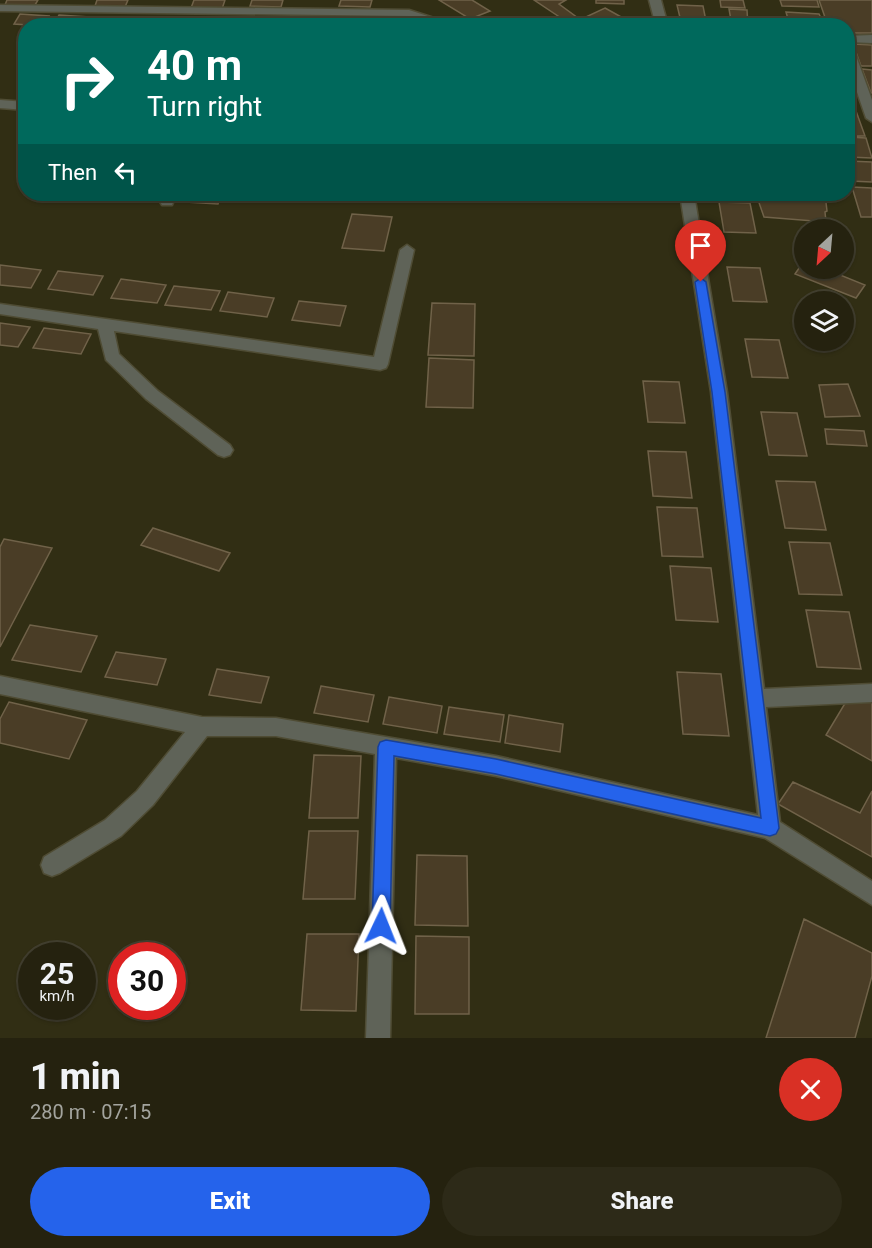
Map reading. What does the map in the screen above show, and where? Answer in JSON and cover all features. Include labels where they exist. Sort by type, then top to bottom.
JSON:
[{"type":"street","points":[[228,18],[234,0]]},
{"type":"street","points":[[655,0],[660,18]]},
{"type":"street","points":[[0,8],[409,13],[424,18]]},
{"type":"street","points":[[855,39],[872,39]]},
{"type":"street","points":[[855,70],[872,117]]},
{"type":"street","points":[[0,104],[18,105]]},
{"type":"street","points":[[688,201],[719,392],[770,828]]},
{"type":"street","points":[[0,309],[380,364],[408,250]]},
{"type":"street","points":[[105,323],[112,356],[152,395],[224,450]]},
{"type":"street","points":[[2,688],[202,726],[276,727],[496,766],[770,828],[872,894]]},
{"type":"street","points":[[755,698],[872,693]]},
{"type":"street","points":[[52,865],[113,828],[145,798],[202,726]]},
{"type":"street","points":[[378,1038],[386,747]]},
{"type":"building","points":[[7,0],[38,0],[35,5],[5,5]]},
{"type":"building","points":[[97,0],[128,0],[125,7],[95,6]]},
{"type":"building","points":[[194,0],[225,0],[222,9],[191,8]]},
{"type":"building","points":[[252,0],[283,0],[281,7],[250,6]]},
{"type":"building","points":[[341,0],[372,0],[370,7],[339,6]]},
{"type":"building","points":[[439,0],[472,0],[490,11],[468,18]]},
{"type":"building","points":[[534,0],[566,0],[559,4],[578,18],[561,18]]},
{"type":"building","points":[[596,0],[624,0],[624,4],[596,3]]},
{"type":"building","points":[[720,0],[743,0],[745,8],[721,7]]},
{"type":"building","points":[[780,0],[817,0],[819,7],[782,6]]},
{"type":"building","points":[[819,0],[872,0],[872,33],[855,33],[855,18],[825,18]]},
{"type":"building","points":[[677,5],[703,6],[705,18],[680,18]]},
{"type":"building","points":[[605,8],[623,18],[584,18]]},
{"type":"building","points":[[729,9],[747,10],[748,18],[731,18]]},
{"type":"building","points":[[786,12],[819,14],[821,18],[788,18]]},
{"type":"building","points":[[20,14],[49,16],[48,18],[18,18],[18,24],[14,24]]},
{"type":"building","points":[[59,15],[89,17],[88,18],[57,18]]},
{"type":"building","points":[[855,44],[872,45],[872,66],[861,66]]},
{"type":"building","points":[[862,69],[872,70],[872,93],[871,93]]},
{"type":"building","points":[[855,111],[856,111],[865,136],[855,136]]},
{"type":"building","points":[[855,137],[866,138],[872,158],[855,157]]},
{"type":"building","points":[[855,161],[872,162],[872,182],[855,181]]},
{"type":"building","points":[[855,187],[872,188],[872,217],[861,217],[855,197]]},
{"type":"building","points":[[186,201],[219,201],[218,204]]},
{"type":"building","points":[[758,201],[826,201],[826,219],[764,217]]},
{"type":"building","points":[[719,202],[750,203],[756,233],[724,232]]},
{"type":"building","points":[[352,214],[392,217],[384,251],[342,248]]},
{"type":"building","points":[[0,265],[41,270],[31,288],[0,285]]},
{"type":"building","points":[[727,267],[760,268],[767,302],[733,301]]},
{"type":"building","points":[[58,271],[103,276],[93,295],[48,289]]},
{"type":"building","points":[[121,279],[166,285],[157,303],[111,298]]},
{"type":"building","points":[[808,279],[850,279],[865,285],[856,298],[854,291],[838,291]]},
{"type":"building","points":[[174,286],[220,291],[211,310],[165,305]]},
{"type":"building","points":[[228,292],[274,298],[267,317],[220,311]]},
{"type":"building","points":[[299,301],[346,306],[340,326],[292,320]]},
{"type":"building","points":[[432,303],[475,304],[474,356],[428,355]]},
{"type":"building","points":[[0,323],[30,327],[18,347],[0,345]]},
{"type":"building","points":[[44,328],[91,334],[81,354],[33,348]]},
{"type":"building","points":[[745,339],[779,340],[788,378],[752,377]]},
{"type":"building","points":[[429,358],[474,360],[473,408],[426,407]]},
{"type":"building","points":[[643,381],[679,382],[685,423],[648,422]]},
{"type":"building","points":[[848,384],[860,416],[825,417],[819,385]]},
{"type":"building","points":[[761,412],[797,413],[807,456],[769,455]]},
{"type":"building","points":[[825,429],[864,431],[867,446],[827,444]]},
{"type":"building","points":[[648,451],[686,452],[692,498],[653,496]]},
{"type":"building","points":[[776,481],[815,482],[826,530],[785,528]]},
{"type":"building","points":[[657,507],[697,508],[703,557],[662,556]]},
{"type":"building","points":[[153,528],[230,553],[219,571],[141,545]]},
{"type":"building","points":[[4,539],[52,548],[0,647],[0,547]]},
{"type":"building","points":[[789,542],[830,543],[842,595],[799,594]]},
{"type":"building","points":[[670,566],[711,568],[718,622],[676,620]]},
{"type":"building","points":[[806,610],[849,612],[861,669],[817,667]]},
{"type":"building","points":[[30,625],[97,636],[81,672],[12,660]]},
{"type":"building","points":[[116,652],[166,659],[157,685],[105,677]]},
{"type":"building","points":[[217,669],[269,677],[261,703],[209,695]]},
{"type":"building","points":[[677,672],[721,674],[729,736],[683,734]]},
{"type":"building","points":[[321,686],[374,695],[368,722],[314,713]]},
{"type":"building","points":[[389,697],[442,706],[437,733],[383,724]]},
{"type":"building","points":[[872,698],[872,761],[826,735],[847,700]]},
{"type":"building","points":[[9,702],[87,720],[69,759],[0,743],[0,719]]},
{"type":"building","points":[[449,707],[504,715],[500,742],[444,734]]},
{"type":"building","points":[[509,715],[563,724],[560,752],[505,743]]},
{"type":"building","points":[[314,755],[361,756],[358,818],[309,818]]},
{"type":"building","points":[[793,782],[860,813],[872,791],[872,857],[778,804]]},
{"type":"building","points":[[309,831],[358,831],[355,899],[303,899]]},
{"type":"building","points":[[417,855],[467,856],[468,926],[415,925]]},
{"type":"building","points":[[804,919],[872,953],[872,976],[855,1038],[766,1038]]},
{"type":"building","points":[[307,934],[359,934],[356,1011],[301,1010]]},
{"type":"building","points":[[416,936],[469,937],[469,1014],[415,1014]]},
{"type":"route","points":[[381,926],[386,747],[496,766],[770,828],[719,392],[701,282]]}]
